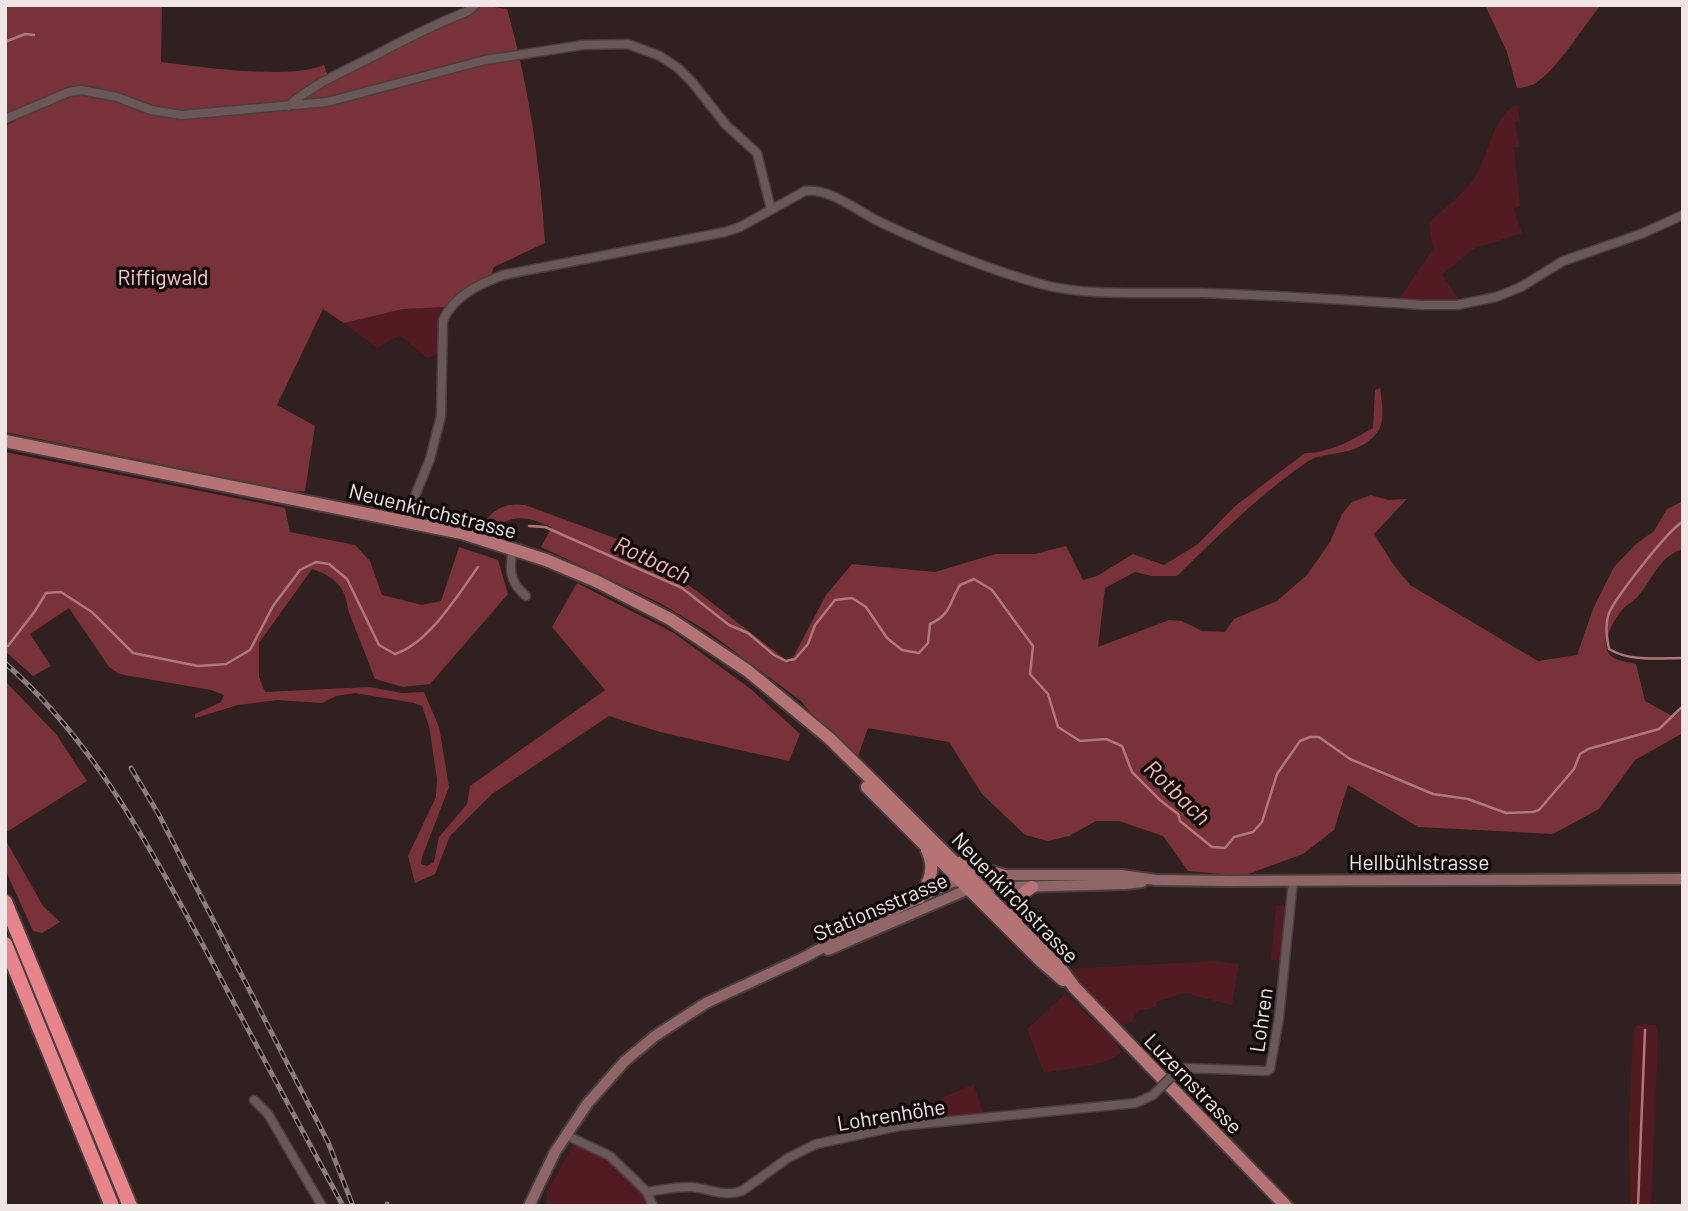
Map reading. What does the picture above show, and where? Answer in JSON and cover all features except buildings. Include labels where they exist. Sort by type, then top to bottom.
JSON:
[{"type":"highway","points":[[5,902],[130,1206]]},
{"type":"highway","points":[[5,944],[112,1206]]},
{"type":"main road","name":"Neuenkirchstrasse","points":[[5,441],[462,533],[513,548],[585,576],[670,619],[748,671],[829,738],[954,860],[971,885],[1048,969],[1074,987]]},
{"type":"main road","name":"Neuenkirchstrasse","points":[[808,722],[822,740],[925,846],[1016,923],[1062,969],[1074,987]]},
{"type":"main road","points":[[919,898],[932,872],[925,846]]},
{"type":"main road","points":[[954,860],[1002,875]]},
{"type":"main road","name":"Hellbühlstrasse","points":[[971,885],[1002,875],[1121,875],[1156,880],[1293,881],[1683,879]]},
{"type":"main road","name":"Hellbühlstrasse","points":[[971,885],[1032,887],[1125,884],[1156,880]]},
{"type":"main road","name":"Stationsstrasse","points":[[529,1206],[547,1168],[587,1104],[610,1077],[655,1036],[706,1003],[805,957],[919,898],[971,885]]},
{"type":"main road","name":"Stationsstrasse","points":[[805,957],[830,950],[971,885]]},
{"type":"main road","points":[[1016,923],[1016,902],[1020,895],[1032,887]]},
{"type":"main road","name":"Luzernstrasse","points":[[1074,987],[1286,1206]]},
{"type":"street","points":[[288,106],[304,92],[359,62],[411,35],[468,11],[475,5]]},
{"type":"street","points":[[5,119],[69,92],[81,90],[117,97],[151,110],[182,115],[327,102],[485,60],[583,45],[628,44],[648,50],[678,68],[734,133],[757,153],[771,209]]},
{"type":"street","points":[[405,520],[439,432],[443,320],[449,307],[457,300],[474,288],[503,275],[725,232],[805,191],[826,193],[880,223],[964,258],[1006,274],[1054,287],[1457,305],[1481,302],[1521,287],[1563,261],[1641,234],[1683,215]]},
{"type":"street","points":[[513,548],[510,573],[516,588],[526,596]]},
{"type":"street","name":"Lohren","points":[[1153,1095],[1177,1071],[1185,1068],[1270,1069],[1279,1018],[1293,881]]},
{"type":"street","name":"Lohrenhöhe","points":[[647,1192],[691,1187],[713,1193],[742,1191],[788,1158],[816,1144],[899,1126],[1136,1103],[1153,1095]]},
{"type":"street","points":[[254,1100],[268,1114],[322,1206]]},
{"type":"street","points":[[566,1135],[610,1156],[647,1192],[653,1206]]},
{"type":"shaded area","points":[[1517,104],[1520,120],[1515,122],[1519,147],[1514,148],[1520,206],[1514,209],[1522,233],[1473,249],[1442,275],[1462,303],[1397,302],[1433,249],[1429,223],[1473,180],[1501,119]]},
{"type":"shaded area","points":[[446,307],[440,318],[440,353],[427,358],[400,335],[377,348],[344,323],[403,309]]},
{"type":"shaded area","points":[[1276,906],[1288,906],[1282,960],[1271,960]]},
{"type":"shaded area","points":[[1214,961],[1239,964],[1232,1005],[1191,993],[1180,994],[1156,1002],[1157,1006],[1138,1011],[1131,1022],[1123,1025],[1067,969]]},
{"type":"shaded area","points":[[1065,994],[1111,1037],[1122,1052],[1096,1064],[1044,1073],[1027,1029]]},
{"type":"shaded area","points":[[1656,1025],[1658,1035],[1651,1206],[1630,1206],[1629,1124],[1633,1031],[1636,1026]]},
{"type":"shaded area","points":[[974,1084],[983,1114],[907,1122],[905,1120],[909,1113]]},
{"type":"shaded area","points":[[573,1145],[596,1151],[618,1166],[636,1185],[649,1206],[551,1206],[547,1203],[547,1192]]},
{"type":"green space","points":[[5,5],[162,5],[161,62],[267,72],[289,72],[324,65],[328,76],[286,101],[219,110],[160,110],[84,89],[5,118]]},
{"type":"green space","name":"Riffigwald","points":[[480,5],[507,9],[522,67],[532,125],[545,243],[494,267],[489,279],[446,307],[403,309],[344,323],[323,309],[277,405],[315,426],[305,491],[291,491],[5,432],[5,126],[65,96],[83,94],[101,95],[169,116],[297,106],[303,95],[375,56],[466,16]]},
{"type":"green space","points":[[1485,5],[1601,5],[1545,76],[1534,84],[1517,88],[1507,52]]},
{"type":"green space","points":[[1380,388],[1381,424],[1368,442],[1307,462],[1256,502],[1177,576],[1152,576],[1135,572],[1105,588],[1098,647],[1169,620],[1182,621],[1202,631],[1225,632],[1234,619],[1277,601],[1307,575],[1330,542],[1342,514],[1352,502],[1371,495],[1388,500],[1407,499],[1374,534],[1410,585],[1538,661],[1577,655],[1593,609],[1614,567],[1636,544],[1654,531],[1667,509],[1683,501],[1683,549],[1662,562],[1637,597],[1622,610],[1610,630],[1606,644],[1613,657],[1636,664],[1645,701],[1674,717],[1683,708],[1683,733],[1635,760],[1599,809],[1553,834],[1418,827],[1348,785],[1334,830],[1303,854],[1243,876],[1188,871],[1163,836],[1119,821],[1096,821],[1069,836],[1048,841],[1025,835],[982,794],[949,742],[868,728],[858,756],[815,718],[801,701],[707,631],[660,603],[541,547],[552,527],[518,518],[480,530],[488,517],[499,509],[511,505],[525,505],[631,544],[790,663],[826,595],[852,564],[935,572],[995,554],[1035,554],[1066,546],[1083,580],[1097,576],[1133,554],[1164,565],[1198,544],[1234,507],[1305,453],[1332,448],[1373,428],[1375,390]]},
{"type":"green space","points":[[5,452],[285,508],[290,532],[355,545],[370,561],[382,595],[422,605],[441,601],[459,547],[498,560],[508,594],[430,684],[403,687],[375,679],[341,588],[326,575],[312,569],[259,643],[259,677],[265,692],[369,687],[402,693],[424,692],[439,727],[449,787],[421,864],[427,866],[434,862],[439,837],[467,804],[470,786],[605,690],[552,627],[577,583],[674,633],[752,690],[800,734],[789,761],[660,732],[609,716],[492,794],[450,836],[435,874],[415,883],[408,856],[436,797],[437,779],[429,726],[422,706],[355,693],[336,696],[322,703],[277,700],[238,705],[195,718],[195,714],[221,702],[224,695],[211,690],[119,674],[109,667],[69,608],[30,634],[51,666],[33,676],[5,651]]},
{"type":"green space","points":[[5,681],[56,734],[87,781],[5,833]]},
{"type":"green space","points":[[5,839],[43,906],[60,922],[42,933],[33,931],[5,869]]},
{"type":"waterway","points":[[5,42],[25,34],[34,35]]},
{"type":"waterway","name":"Rotbach","points":[[1683,522],[1666,537],[1630,582],[1612,608],[1606,628],[1609,649],[1617,653],[1645,658],[1683,658]]},
{"type":"waterway","name":"Rotbach","points":[[529,526],[545,527],[682,588],[729,625],[748,633],[774,655],[786,661],[795,659],[808,644],[815,625],[835,600],[852,598],[866,607],[887,638],[902,650],[919,653],[928,643],[930,624],[946,612],[960,585],[974,579],[992,590],[1033,646],[1030,674],[1048,694],[1058,727],[1080,741],[1106,739],[1122,746],[1132,772],[1178,814],[1180,821],[1212,847],[1225,848],[1234,837],[1253,832],[1262,822],[1277,774],[1300,741],[1310,737],[1319,737],[1350,759],[1433,794],[1468,799],[1506,813],[1533,812],[1539,810],[1574,769],[1580,754],[1588,749],[1659,729],[1683,706]]},
{"type":"waterway","name":"Rotbach","points":[[8,646],[46,593],[61,592],[92,612],[133,653],[198,666],[226,664],[250,650],[273,606],[300,570],[316,562],[329,564],[347,579],[379,645],[395,654],[419,640],[431,629],[478,567]]},
{"type":"waterway","points":[[1638,1206],[1645,1030]]},
{"type":"railway","points":[[5,663],[68,728],[144,839],[343,1206]]},
{"type":"railway","points":[[131,768],[159,815],[328,1142],[353,1206]]}]
